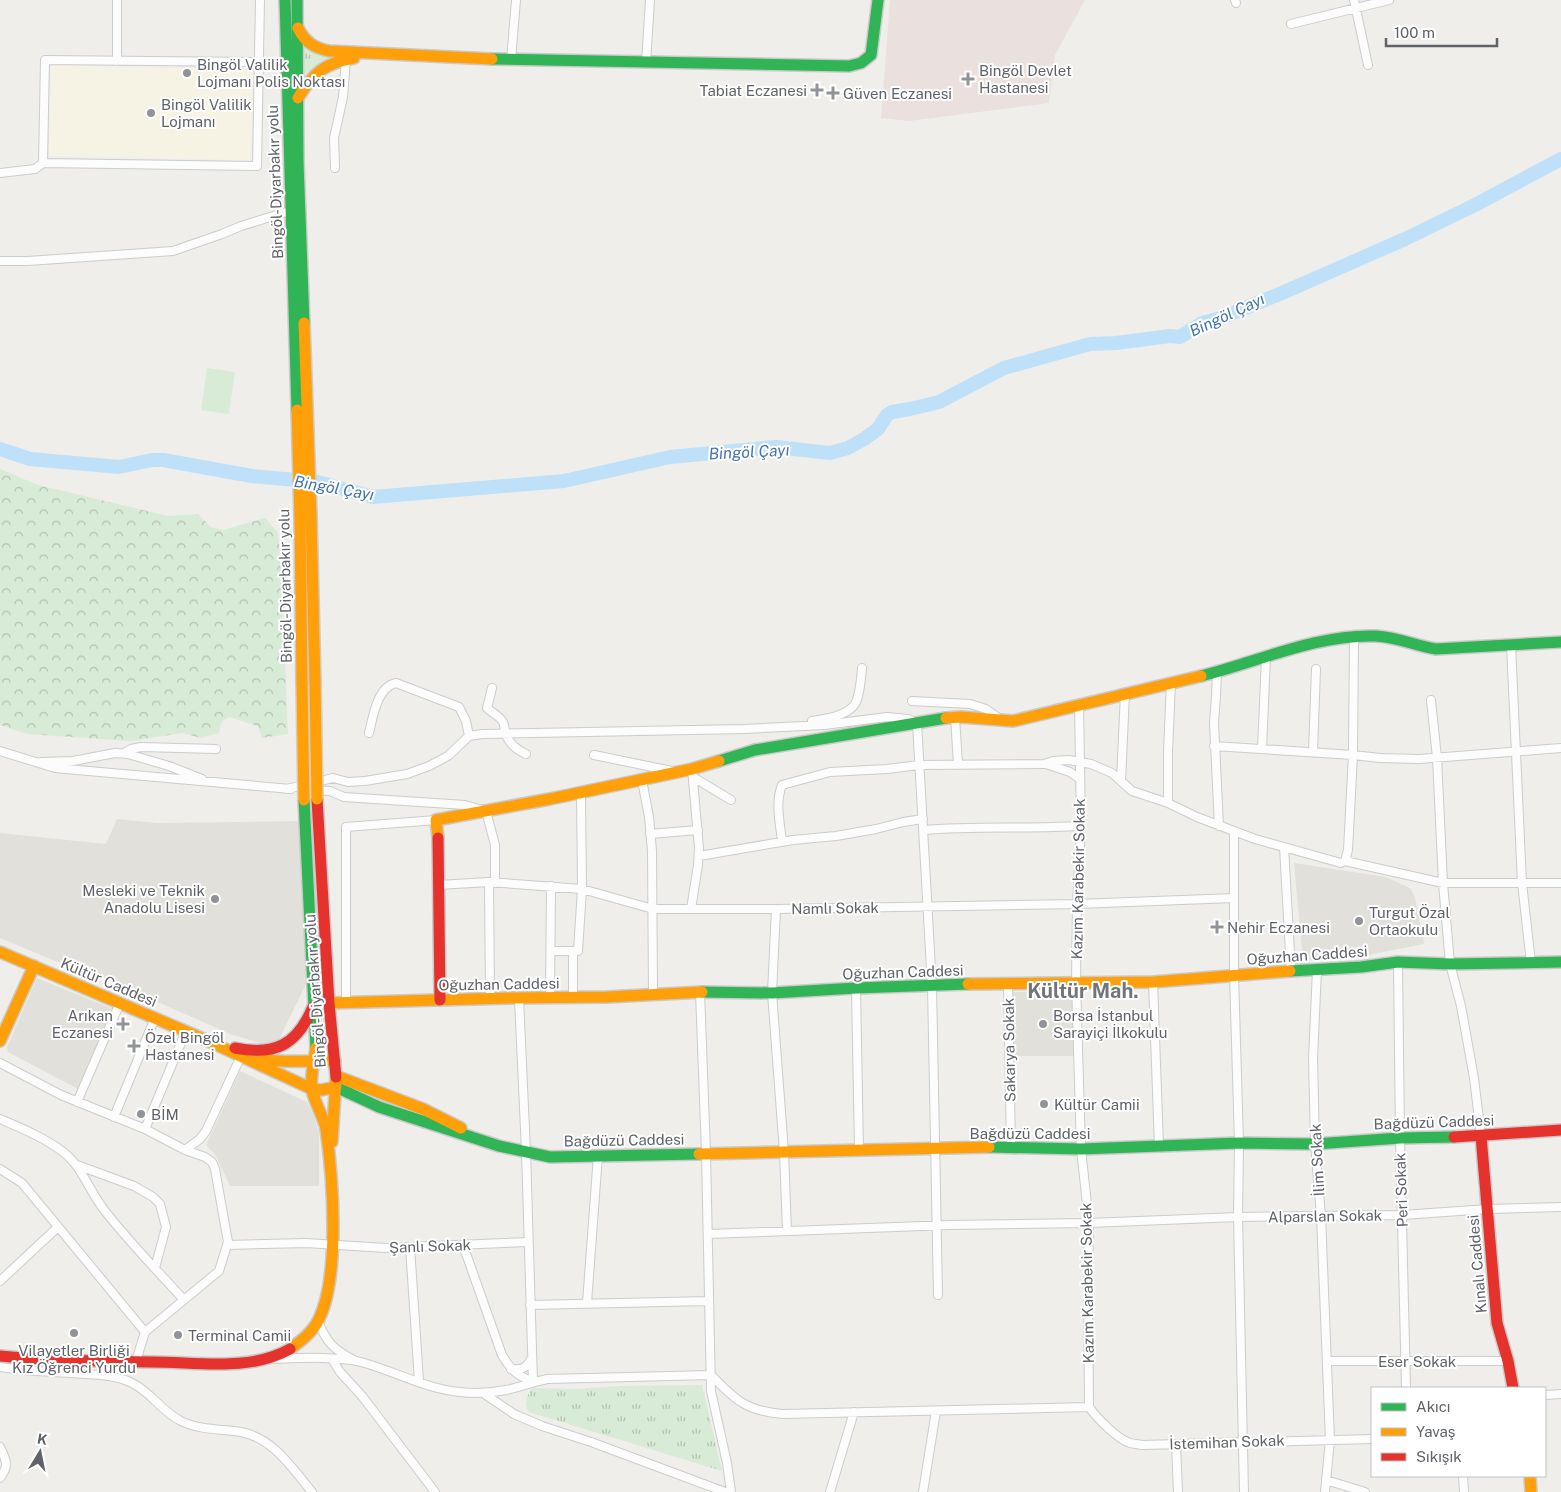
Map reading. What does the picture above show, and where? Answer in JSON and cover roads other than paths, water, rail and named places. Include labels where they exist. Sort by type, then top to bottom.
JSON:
[{"type":"street","points":[[117,0],[117,60]]},
{"type":"street","points":[[0,173],[35,169],[43,163],[257,166],[260,0]]},
{"type":"street","name":"Bingöl-Diyarbakır yolu","points":[[285,0],[290,211],[304,455]]},
{"type":"street","name":"Bingöl-Diyarbakır yolu","points":[[297,0],[298,162],[306,516],[315,684],[317,799],[329,1003],[336,1081],[330,1170]]},
{"type":"street","points":[[512,60],[516,0]]},
{"type":"street","points":[[646,63],[650,0]]},
{"type":"street","points":[[298,28],[305,41],[321,50],[395,56],[840,67],[856,65],[867,60],[871,54],[878,0]]},
{"type":"street","points":[[1291,24],[1355,4],[1389,0]]},
{"type":"street","points":[[1355,4],[1368,65]]},
{"type":"street","points":[[298,98],[310,79],[323,67],[332,63],[346,59],[395,56]]},
{"type":"street","points":[[335,168],[334,138],[343,97],[346,59]]},
{"type":"street","points":[[43,163],[45,60],[258,62]]},
{"type":"street","points":[[0,261],[28,261],[173,251],[241,226],[290,211]]},
{"type":"street","name":"Bingöl-Diyarbakır yolu","points":[[0,1356],[60,1360],[235,1363],[267,1359],[286,1352],[302,1340],[318,1321],[324,1307],[332,1245],[330,1170],[324,1119],[312,1089],[312,1075],[317,1043],[304,800],[302,685],[306,516]]},
{"type":"street","points":[[1345,861],[1348,850],[1353,755],[1354,636]]},
{"type":"street","points":[[594,755],[678,772],[693,773],[754,750],[917,723],[955,717],[1013,721],[1216,672],[1313,643],[1354,636],[1378,636],[1398,639],[1436,649],[1561,642]]},
{"type":"street","points":[[1511,645],[1522,883],[1532,963]]},
{"type":"street","points":[[1262,749],[1266,657]]},
{"type":"street","points":[[792,726],[830,717],[847,711],[856,704],[862,668]]},
{"type":"street","points":[[1313,752],[1316,669]]},
{"type":"street","points":[[1216,672],[1214,746],[1219,826]]},
{"type":"street","points":[[1168,803],[1171,682]]},
{"type":"street","points":[[369,733],[378,701],[386,688],[396,683],[459,707],[466,721],[469,736]]},
{"type":"street","points":[[492,688],[487,708],[504,723],[506,735],[511,744],[517,750],[526,754]]},
{"type":"street","points":[[1121,781],[1125,693]]},
{"type":"street","points":[[1431,700],[1437,758],[1450,964],[1461,1006],[1474,1078],[1481,1136]]},
{"type":"street","points":[[912,701],[970,704],[986,709],[1003,721]]},
{"type":"street","name":"Kazım Karabekir Sokak","points":[[1079,704],[1081,826],[1076,904],[1076,982],[1082,1149],[1089,1223],[1088,1292],[1091,1409]]},
{"type":"street","points":[[287,789],[333,778],[348,782],[407,774],[429,766],[448,756],[469,736],[482,734],[744,729],[824,725],[887,717],[908,719],[917,723]]},
{"type":"street","points":[[955,717],[958,764]]},
{"type":"street","points":[[917,723],[932,986],[938,1296]]},
{"type":"street","points":[[1214,746],[1380,758],[1437,758],[1561,748]]},
{"type":"street","points":[[122,754],[141,747],[216,750]]},
{"type":"street","points":[[0,751],[64,770],[330,791],[344,797],[465,804],[486,811]]},
{"type":"street","points":[[34,762],[73,761],[115,753],[142,757],[210,782]]},
{"type":"street","points":[[1044,764],[1053,761],[1080,761],[1102,768],[1112,773],[1132,790],[1168,803],[1219,826],[1284,848],[1334,862],[1341,863],[1345,861],[1444,883],[1561,883]]},
{"type":"street","points":[[782,842],[778,807],[782,785],[830,772],[919,765],[1044,764],[1070,772],[1080,779]]},
{"type":"street","points":[[346,1002],[346,827],[436,820],[581,793],[678,772]]},
{"type":"street","points":[[693,773],[731,800]]},
{"type":"street","points":[[691,909],[698,856],[698,830],[693,773]]},
{"type":"street","points":[[642,780],[650,834],[653,908],[653,994]]},
{"type":"street","points":[[551,951],[578,951],[582,889],[581,793]]},
{"type":"street","points":[[486,811],[495,845],[492,882],[490,998]]},
{"type":"street","points":[[698,856],[876,829],[923,819]]},
{"type":"street","points":[[436,820],[440,1000]]},
{"type":"street","points":[[923,830],[956,827],[1037,828],[1081,826]]},
{"type":"street","points":[[650,834],[698,830]]},
{"type":"street","points":[[1234,831],[1234,974],[1239,1143],[1238,1217],[1244,1492]]},
{"type":"street","points":[[1284,848],[1290,971]]},
{"type":"street","name":"Namlı Sokak","points":[[438,885],[492,882],[551,886],[582,889],[653,908],[691,909],[1076,904],[1234,898]]},
{"type":"street","points":[[550,997],[551,886]]},
{"type":"street","points":[[776,909],[772,993],[784,1152],[787,1231]]},
{"type":"street","points":[[573,951],[573,997]]},
{"type":"street","name":"Kültür Caddesi","points":[[0,952],[206,1040]]},
{"type":"street","name":"Oğuzhan Caddesi","points":[[329,1003],[490,998],[607,997],[700,992],[772,993],[1008,983],[1153,982],[1234,974],[1361,967],[1398,962],[1450,964],[1561,962]]},
{"type":"street","name":"Peri Sokak","points":[[1398,962],[1406,1387]]},
{"type":"street","points":[[0,1041],[34,966]]},
{"type":"street","name":"İlim Sokak","points":[[1317,970],[1313,1059],[1315,1144],[1330,1440],[1326,1492]]},
{"type":"street","points":[[1153,982],[1159,1146]]},
{"type":"street","name":"Sakarya Sokak","points":[[1008,983],[1011,1147]]},
{"type":"street","points":[[856,988],[859,1150]]},
{"type":"street","points":[[700,992],[706,1153],[711,1391],[731,1492]]},
{"type":"street","points":[[519,999],[526,1151],[532,1382]]},
{"type":"street","points":[[206,1040],[246,1051],[281,1048],[294,1039],[309,1020],[314,1002]]},
{"type":"street","points":[[77,1102],[120,1003]]},
{"type":"street","points":[[114,1117],[154,1018]]},
{"type":"street","points":[[145,1129],[186,1031]]},
{"type":"street","points":[[206,1040],[312,1089],[321,1090],[336,1081]]},
{"type":"street","points":[[206,1040],[270,1061],[335,1061]]},
{"type":"street","points":[[186,1150],[200,1139],[206,1131],[242,1056]]},
{"type":"street","points":[[0,1063],[77,1102],[145,1129],[186,1150],[205,1157],[212,1162],[216,1169],[228,1242],[219,1271],[145,1332],[136,1361]]},
{"type":"street","name":"Bağdüzü Caddesi","points":[[336,1081],[379,1107],[499,1146],[550,1156],[1011,1147],[1082,1149],[1239,1143],[1315,1144],[1561,1130]]},
{"type":"street","points":[[0,1119],[42,1139],[62,1151],[77,1165],[101,1206],[183,1299]]},
{"type":"street","name":"Kınalı Caddesi","points":[[1481,1136],[1497,1323],[1508,1360],[1513,1387]]},
{"type":"street","points":[[587,1303],[598,1155]]},
{"type":"street","points":[[77,1165],[134,1186],[153,1197],[160,1204],[166,1226],[155,1268]]},
{"type":"street","points":[[2,1173],[22,1183],[145,1332]]},
{"type":"street","name":"Alparslan Sokak","points":[[708,1234],[1238,1217],[1402,1215],[1488,1209],[1561,1207]]},
{"type":"street","points":[[0,1282],[58,1228]]},
{"type":"street","name":"Şanlı Sokak","points":[[227,1245],[306,1243],[386,1248],[528,1242]]},
{"type":"street","points":[[463,1245],[502,1355],[511,1369],[520,1377],[532,1382]]},
{"type":"street","points":[[410,1247],[419,1381]]},
{"type":"street","points":[[530,1305],[709,1301]]},
{"type":"street","points":[[318,1321],[322,1333],[331,1346],[359,1362],[459,1392],[483,1393],[504,1390],[532,1382],[561,1378],[711,1375],[733,1396],[750,1408],[783,1414],[1091,1409]]},
{"type":"street","points":[[267,1359],[306,1358],[359,1362]]},
{"type":"street","points":[[511,1369],[520,1370],[527,1367],[532,1358]]},
{"type":"street","points":[[332,1359],[340,1372],[362,1396],[434,1492]]},
{"type":"street","name":"Eser Sokak","points":[[1327,1361],[1508,1360]]},
{"type":"street","points":[[0,1367],[120,1378],[145,1391],[180,1421],[196,1426],[241,1432],[260,1438],[271,1446],[312,1492]]},
{"type":"street","points":[[483,1393],[514,1414],[542,1426],[591,1442],[725,1492]]},
{"type":"street","points":[[1546,1395],[1561,1394]]},
{"type":"street","name":"İstemihan Sokak","points":[[1091,1409],[1119,1438],[1130,1443],[1142,1445],[1371,1439]]},
{"type":"street","points":[[923,1492],[936,1411]]},
{"type":"street","points":[[830,1492],[854,1412]]},
{"type":"street","points":[[1176,1444],[1178,1492]]},
{"type":"street","points":[[0,1446],[7,1463],[5,1471],[0,1478]]},
{"type":"street","points":[[1463,1477],[1464,1492]]},
{"type":"street","points":[[1530,1477],[1531,1492]]},
{"type":"street","points":[[1326,1480],[1365,1492]]},
{"type":"waterway","name":"Bingöl Çayı","points":[[0,449],[30,459],[119,467],[152,460],[163,460],[252,476],[318,482],[373,497],[564,481],[670,457],[776,447],[830,453],[848,448],[864,439],[878,429],[887,415],[892,412],[939,402],[1004,368],[1090,344],[1116,343],[1170,336],[1180,337],[1202,323],[1221,318],[1282,293],[1405,239],[1475,205],[1561,159]]},
{"type":"place","name":"Bingöl Valilik Lojmanı Polis Noktası","points":[[187,73]]},
{"type":"place","name":"Bingöl Devlet Hastanesi","points":[[968,79]]},
{"type":"place","name":"Tabiat Eczanesi","points":[[817,90]]},
{"type":"place","name":"Güven Eczanesi","points":[[833,93]]},
{"type":"place","name":"Bingöl Valilik Lojmanı","points":[[151,113]]},
{"type":"place","name":"Mesleki ve Teknik Anadolu Lisesi","points":[[215,899]]},
{"type":"place","name":"Turgut Özal Ortaokulu","points":[[1359,921]]},
{"type":"place","name":"Nehir Eczanesi","points":[[1217,927]]},
{"type":"place","name":"Arıkan Eczanesi","points":[[123,1024]]},
{"type":"place","name":"Borsa İstanbul Sarayiçi İlkokulu","points":[[1043,1024]]},
{"type":"place","name":"Özel Bingöl Hastanesi","points":[[134,1046]]},
{"type":"place","name":"Kültür Camii","points":[[1044,1104]]},
{"type":"place","name":"BİM","points":[[141,1114]]},
{"type":"place","name":"Vilayetler Birliği Kız Öğrenci Yurdu","points":[[74,1333]]},
{"type":"place","name":"Terminal Camii","points":[[178,1335]]},
{"type":"district","name":"Kültür Mah.","points":[[1083,991]]}]
